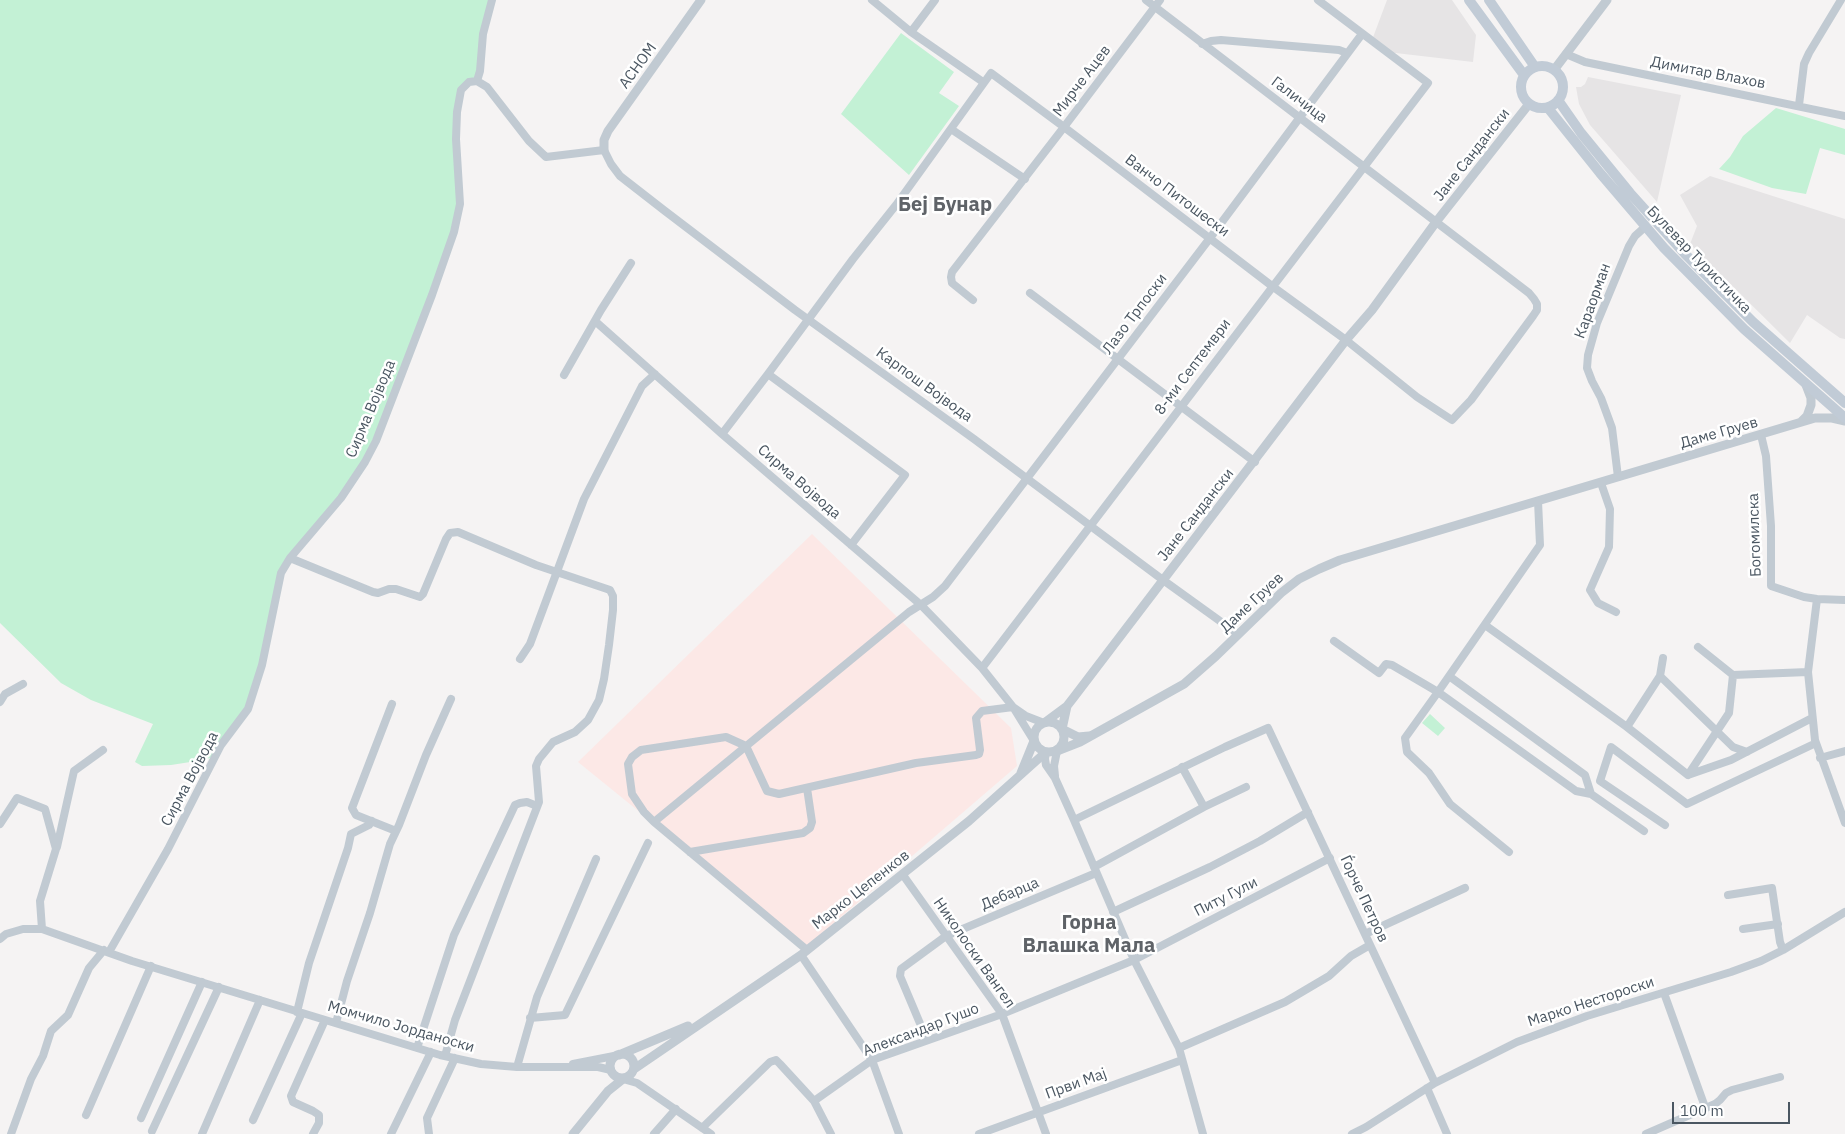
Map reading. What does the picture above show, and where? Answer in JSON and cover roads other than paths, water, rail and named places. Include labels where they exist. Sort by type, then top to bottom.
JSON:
[{"type":"main road","points":[[1470,0],[1524,75]]},
{"type":"main road","points":[[1489,0],[1535,68]]},
{"type":"main road","points":[[1541,66],[1554,70],[1561,79],[1563,87],[1561,96],[1548,108],[1533,107],[1522,96],[1520,88],[1524,75],[1535,68],[1541,66]]},
{"type":"main road","name":"Булевар Туристичка","points":[[1558,100],[1581,133],[1630,193],[1685,254],[1753,322],[1843,401]]},
{"type":"main road","name":"Булевар Туристичка","points":[[1548,108],[1645,227],[1744,329],[1845,419]]},
{"type":"street","points":[[492,0],[483,34],[480,71],[477,81],[493,93],[529,141],[546,157],[604,150]]},
{"type":"street","name":"АСНОМ","points":[[604,150],[604,140],[608,131],[701,0]]},
{"type":"street","points":[[722,434],[808,318],[896,205],[983,82],[910,32],[872,0]]},
{"type":"street","points":[[910,32],[935,0]]},
{"type":"street","name":"Галичица","points":[[1146,0],[1157,3],[1202,44],[1436,222]]},
{"type":"street","points":[[1318,0],[1362,34]]},
{"type":"street","points":[[1554,70],[1607,0]]},
{"type":"street","points":[[1799,105],[1804,64],[1841,0]]},
{"type":"street","name":"Мирче Ацев","points":[[973,300],[952,283],[952,272],[1025,179],[1157,3]]},
{"type":"street","name":"Лазо Трпоски","points":[[654,822],[909,612],[945,586],[1210,238],[1362,34]]},
{"type":"street","name":"8-ми Септември","points":[[982,668],[1428,83],[1362,34]]},
{"type":"street","points":[[1202,44],[1211,40],[1221,40],[1339,50],[1348,54]]},
{"type":"street","name":"Димитар Влахов","points":[[1566,54],[1585,62],[1845,116]]},
{"type":"street","name":"Ванчо Питошески","points":[[983,82],[991,74],[1346,340]]},
{"type":"street","name":"Сирма Војвода","points":[[11,1134],[31,1079],[43,1056],[51,1031],[68,1015],[89,968],[106,951],[173,841],[221,745],[248,709],[262,665],[281,573],[290,558],[341,498],[365,462],[376,441],[454,232],[460,204],[456,139],[457,112],[463,87],[469,82],[477,81]]},
{"type":"street","name":"Јане Сандански","points":[[1044,723],[1067,706],[1255,462],[1346,340],[1372,310],[1436,222],[1529,104]]},
{"type":"street","points":[[951,129],[1025,179]]},
{"type":"street","name":"Карпош Војвода","points":[[604,150],[611,164],[626,181],[808,318],[1238,634]]},
{"type":"street","name":"Јане Сандански","points":[[1346,340],[1417,397],[1452,420],[1471,400],[1533,316],[1537,304],[1529,293],[1436,222]]},
{"type":"street","name":"Караорман","points":[[1618,477],[1612,428],[1604,404],[1587,368],[1588,355],[1597,324],[1629,246],[1635,236],[1645,227]]},
{"type":"street","points":[[564,374],[631,263]]},
{"type":"street","points":[[1030,294],[1255,462]]},
{"type":"street","name":"Сирма Војвода","points":[[595,321],[722,434],[921,605],[982,668],[1013,707]]},
{"type":"street","points":[[520,659],[530,644],[588,491],[642,386],[655,374]]},
{"type":"street","points":[[768,374],[906,475],[851,545]]},
{"type":"street","points":[[1801,422],[1807,416],[1812,405],[1806,385]]},
{"type":"street","name":"Даме Груев","points":[[1057,751],[1070,747],[1184,684],[1281,592],[1299,579],[1340,560],[1815,418],[1845,419]]},
{"type":"street","name":"Богомилска","points":[[1761,435],[1766,456],[1771,526],[1771,586],[1817,600],[1845,600]]},
{"type":"street","points":[[1601,483],[1610,509],[1609,547],[1590,590],[1598,603],[1616,612]]},
{"type":"street","points":[[1509,852],[1450,804],[1429,773],[1408,752],[1405,738],[1540,545],[1538,502]]},
{"type":"street","points":[[290,558],[373,592],[378,593],[389,589],[396,589],[420,597],[423,594],[446,539],[450,533],[458,532],[508,554],[610,590],[613,596],[614,610],[599,700],[588,720],[575,732],[553,742],[539,759],[536,766],[539,802],[455,1020],[445,1056]]},
{"type":"street","points":[[1817,600],[1808,672],[1812,718],[1820,758],[1845,823]]},
{"type":"street","points":[[1485,625],[1627,727],[1688,775]]},
{"type":"street","points":[[1334,641],[1379,673],[1386,664],[1438,692],[1576,791],[1591,794],[1644,831]]},
{"type":"street","points":[[1698,647],[1733,674],[1808,672]]},
{"type":"street","points":[[1627,727],[1660,676],[1663,658]]},
{"type":"street","points":[[1688,775],[1729,713],[1733,674]]},
{"type":"street","points":[[1449,676],[1585,775],[1591,794]]},
{"type":"street","points":[[1660,676],[1733,747],[1747,752]]},
{"type":"street","points":[[0,702],[4,694],[23,684]]},
{"type":"street","points":[[336,1023],[357,946],[370,913],[390,844],[451,699]]},
{"type":"street","points":[[392,704],[352,808],[356,815],[396,831]]},
{"type":"street","name":"Јане Сандански","points":[[1062,729],[1067,706]]},
{"type":"street","points":[[899,1134],[872,1060],[804,952],[644,812],[632,794],[628,764],[632,756],[641,750],[726,737],[746,746],[767,791],[779,794],[916,763],[979,754],[976,718],[982,711],[1013,707],[1026,716],[1044,723],[1054,723],[1078,737],[1089,736]]},
{"type":"street","points":[[1013,707],[1038,748],[1046,752],[1057,751]]},
{"type":"street","points":[[1688,775],[1731,760],[1812,718]]},
{"type":"street","points":[[1020,774],[1034,741],[1037,728],[1044,723]]},
{"type":"street","name":"Ѓорче Петров","points":[[1182,767],[1268,728],[1435,1082]]},
{"type":"street","points":[[1062,729],[1064,743],[1057,751],[1054,766],[1056,778],[1134,960],[1179,1048],[1202,1134]]},
{"type":"street","points":[[1665,824],[1600,781],[1610,747],[1687,804],[1816,743]]},
{"type":"street","points":[[1731,760],[1733,747]]},
{"type":"street","points":[[42,929],[40,901],[56,849],[74,771],[103,750]]},
{"type":"street","points":[[1820,758],[1845,751]]},
{"type":"street","points":[[1020,774],[1046,752]]},
{"type":"street","points":[[1046,752],[1045,759],[1049,771],[1056,778]]},
{"type":"street","points":[[1031,766],[1049,771]]},
{"type":"street","points":[[1074,820],[1182,767],[1204,807]]},
{"type":"street","name":"Марко Цепенков","points":[[709,1017],[804,952],[903,876],[1000,795],[1020,774]]},
{"type":"street","points":[[1095,870],[1204,807],[1246,787]]},
{"type":"street","points":[[690,852],[803,833],[810,828],[812,822],[807,788]]},
{"type":"street","points":[[0,824],[17,798],[45,809],[56,849]]},
{"type":"street","points":[[417,1048],[454,935],[515,805],[527,802],[537,806]]},
{"type":"street","points":[[1113,912],[1210,867],[1260,841],[1308,812]]},
{"type":"street","points":[[253,1120],[299,1012],[309,963],[345,858],[351,834],[369,825],[372,821]]},
{"type":"street","points":[[530,1018],[564,1015],[648,844]]},
{"type":"street","name":"Питу Гули","points":[[1134,960],[1330,858]]},
{"type":"street","points":[[517,1067],[537,997],[596,859]]},
{"type":"street","name":"Дебарца","points":[[928,1040],[900,976],[902,969],[946,936],[1095,870]]},
{"type":"street","name":"Николоски Вангел","points":[[903,876],[1002,1014],[1046,1134]]},
{"type":"street","points":[[1365,934],[1465,888]]},
{"type":"street","points":[[1728,895],[1772,888],[1780,942],[1783,950]]},
{"type":"street","name":"Марко Нестороски","points":[[1352,1134],[1435,1082],[1517,1042],[1586,1016],[1761,961],[1783,950],[1845,912]]},
{"type":"street","points":[[1742,929],[1778,924]]},
{"type":"street","name":"Момчило Јорданоски","points":[[0,938],[6,934],[23,929],[42,929],[151,966],[445,1056],[481,1064],[517,1067],[566,1066]]},
{"type":"street","points":[[1179,1048],[1285,1002],[1329,976],[1351,956],[1370,945]]},
{"type":"street","name":"Александар Гушо","points":[[814,1101],[872,1060],[1002,1014],[1134,960]]},
{"type":"street","points":[[86,1115],[151,966]]},
{"type":"street","points":[[141,1118],[202,982]]},
{"type":"street","points":[[152,1131],[219,987]]},
{"type":"street","points":[[1664,993],[1705,1107]]},
{"type":"street","points":[[202,1134],[260,1000]]},
{"type":"street","points":[[608,1091],[612,1072],[610,1066],[613,1059],[709,1017]]},
{"type":"street","points":[[573,1134],[608,1091],[709,1017]]},
{"type":"street","points":[[313,1134],[320,1117],[317,1113],[293,1102],[291,1096],[325,1020]]},
{"type":"street","points":[[391,1134],[431,1052]]},
{"type":"street","points":[[566,1066],[619,1055],[628,1055],[633,1061],[633,1078],[637,1083]]},
{"type":"street","points":[[429,1134],[427,1118],[455,1058]]},
{"type":"street","points":[[702,1128],[770,1062],[776,1060],[814,1101],[831,1134]]},
{"type":"street","name":"Први Мај","points":[[979,1134],[1182,1060]]},
{"type":"street","points":[[566,1066],[598,1067],[612,1072],[619,1078],[637,1083],[676,1108],[711,1134]]},
{"type":"street","points":[[1646,1134],[1720,1100],[1726,1092],[1780,1077]]},
{"type":"street","points":[[1428,1088],[1447,1134]]},
{"type":"street","points":[[654,1134],[676,1108]]},
{"type":"district","name":"Беј Бунар","points":[[945,205]]},
{"type":"district","name":"Горна Влашка Мала","points":[[1089,934]]}]
